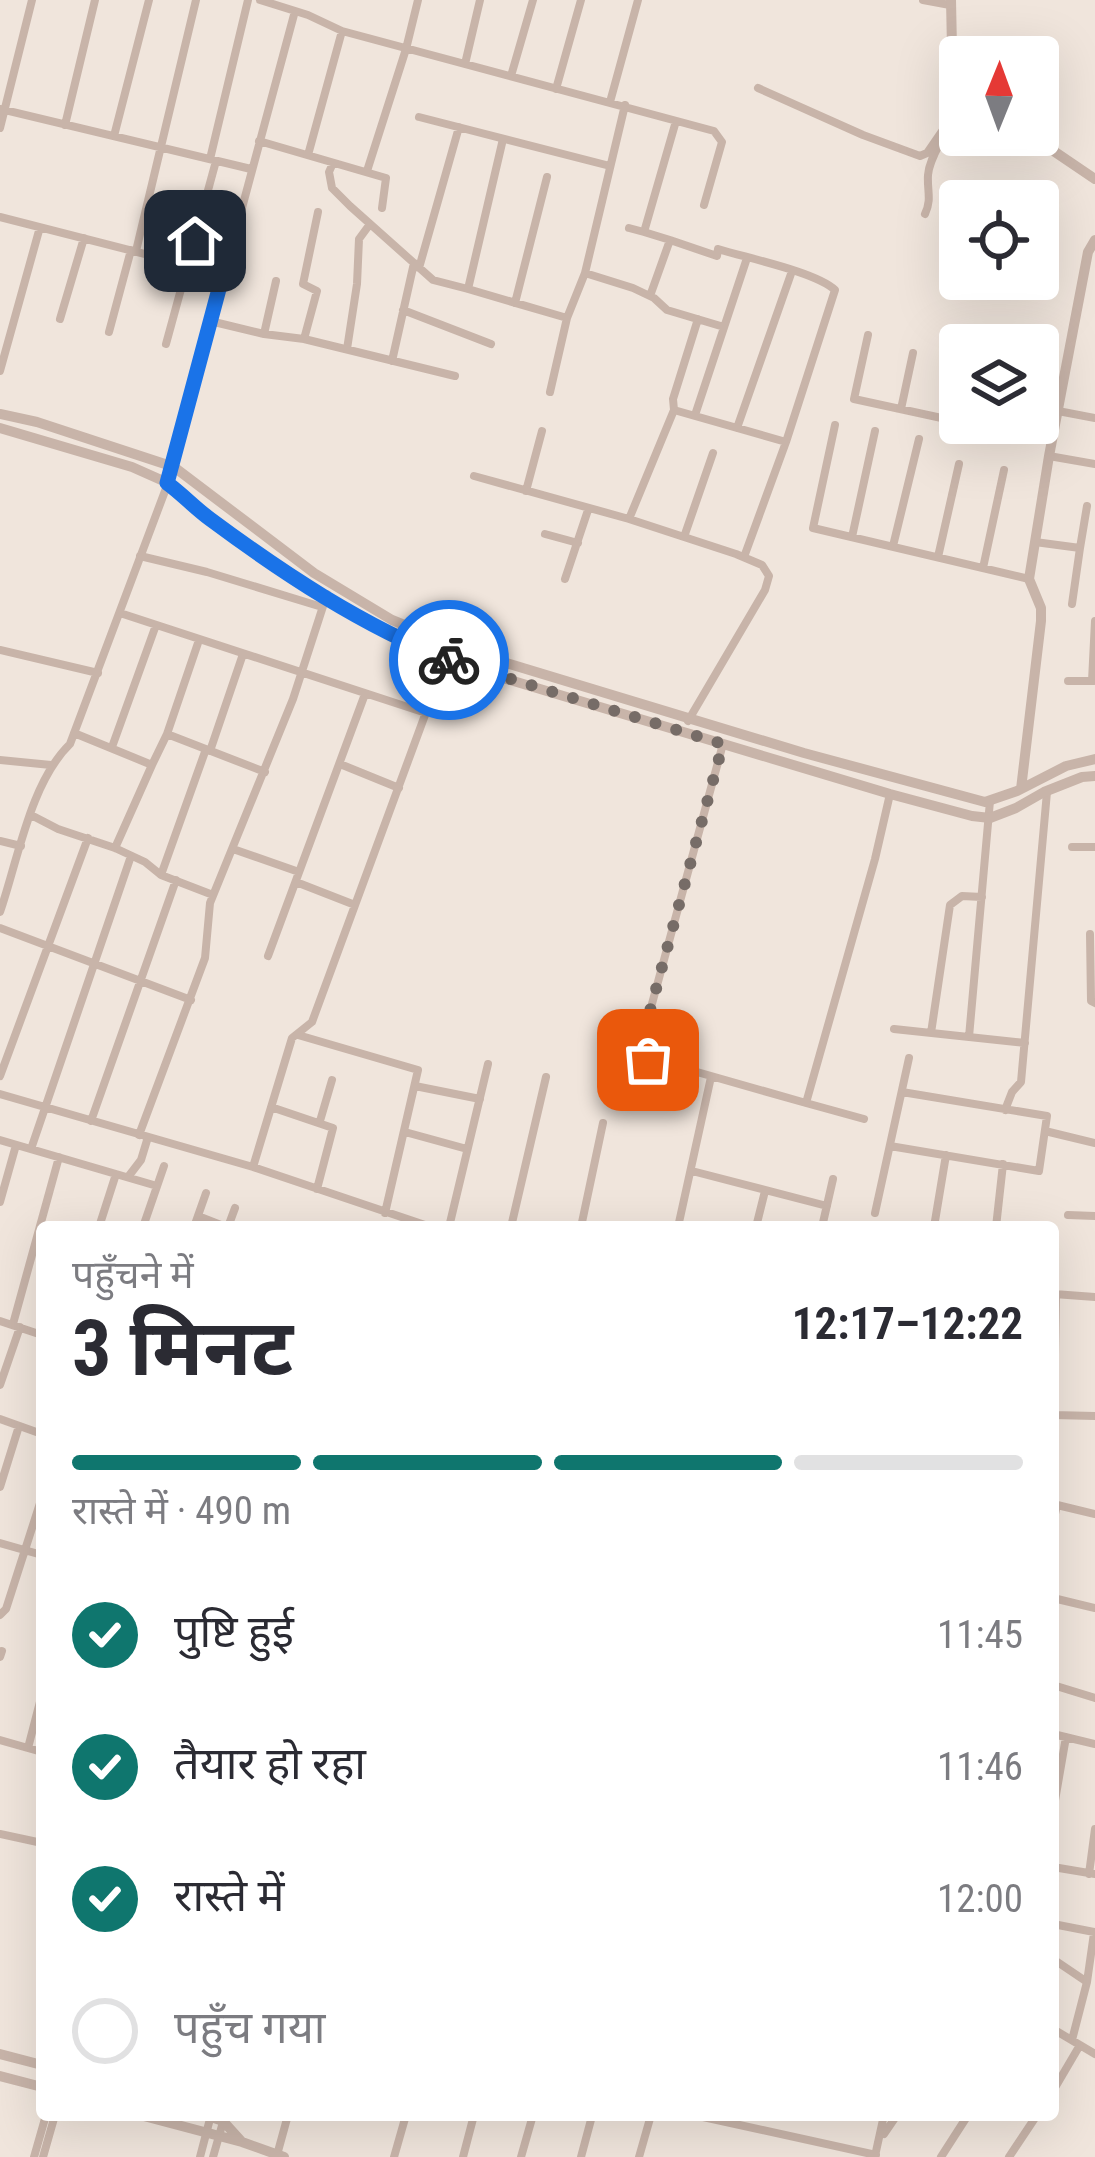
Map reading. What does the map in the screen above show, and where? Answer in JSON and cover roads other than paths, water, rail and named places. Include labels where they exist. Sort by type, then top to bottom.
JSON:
[{"type":"street","points":[[0,128],[32,0]]},
{"type":"street","points":[[65,125],[95,0]]},
{"type":"street","points":[[114,136],[149,0]]},
{"type":"street","points":[[109,332],[134,251],[196,0]]},
{"type":"street","points":[[166,344],[189,265],[248,0]]},
{"type":"street","points":[[260,0],[342,31],[714,131],[722,142],[704,206]]},
{"type":"street","points":[[308,15],[311,0]]},
{"type":"street","points":[[367,171],[418,0]]},
{"type":"street","points":[[465,64],[480,0]]},
{"type":"street","points":[[511,76],[533,0]]},
{"type":"street","points":[[556,88],[581,0]]},
{"type":"street","points":[[610,102],[638,0]]},
{"type":"street","points":[[922,0],[950,2],[951,36]]},
{"type":"street","points":[[0,912],[31,815],[51,765],[70,744],[167,483],[296,11]]},
{"type":"street","points":[[308,155],[342,31]]},
{"type":"street","points":[[758,88],[920,155],[939,136]]},
{"type":"street","points":[[550,392],[567,318],[585,273],[625,105]]},
{"type":"street","points":[[2,110],[251,169]]},
{"type":"street","points":[[419,117],[610,166]]},
{"type":"street","points":[[644,232],[676,121]]},
{"type":"street","points":[[392,361],[459,128]]},
{"type":"street","points":[[468,289],[503,139]]},
{"type":"street","points":[[259,141],[386,178],[382,208]]},
{"type":"street","points":[[925,214],[932,200],[931,162],[939,148]]},
{"type":"street","points":[[1059,155],[1095,179]]},
{"type":"street","points":[[333,163],[329,172],[332,188],[434,280],[567,318]]},
{"type":"street","points":[[515,303],[547,177]]},
{"type":"street","points":[[304,339],[317,291],[303,284],[318,212]]},
{"type":"street","points":[[0,217],[223,274]]},
{"type":"street","points":[[347,350],[359,239],[370,224]]},
{"type":"street","points":[[0,371],[5,335],[40,227]]},
{"type":"street","points":[[629,228],[717,256],[718,249],[832,285],[835,290],[787,442],[744,557]]},
{"type":"street","points":[[60,319],[84,238]]},
{"type":"street","points":[[650,296],[670,240]]},
{"type":"street","points":[[1059,406],[1088,252],[1095,240]]},
{"type":"street","points":[[695,415],[747,258]]},
{"type":"street","points":[[737,428],[792,272]]},
{"type":"street","points":[[585,273],[650,296],[667,310],[724,327]]},
{"type":"street","points":[[264,334],[276,280]]},
{"type":"street","points":[[403,310],[491,344]]},
{"type":"street","points":[[628,519],[674,410],[673,399],[698,319]]},
{"type":"street","points":[[210,321],[455,376]]},
{"type":"street","points":[[868,335],[854,399],[939,417]]},
{"type":"street","points":[[901,409],[913,353]]},
{"type":"street","points":[[674,410],[787,442]]},
{"type":"street","points":[[1059,411],[1095,418]]},
{"type":"street","points":[[0,414],[171,466],[332,584],[392,620],[473,653],[860,769],[990,801],[1066,766],[1095,759]]},
{"type":"street","points":[[835,425],[813,528],[1029,579]]},
{"type":"street","points":[[1,431],[132,467],[167,483],[324,602],[446,658],[890,794],[990,818],[1048,790],[1095,776]]},
{"type":"street","points":[[526,491],[542,431]]},
{"type":"street","points":[[852,537],[875,431]]},
{"type":"street","points":[[893,546],[919,439]]},
{"type":"street","points":[[1022,789],[1041,621],[1029,579],[1051,444]]},
{"type":"street","points":[[684,537],[713,453]]},
{"type":"street","points":[[1048,456],[1095,464]]},
{"type":"street","points":[[938,557],[959,464]]},
{"type":"street","points":[[983,568],[1004,470]]},
{"type":"street","points":[[474,476],[628,519],[763,565],[769,581],[681,732]]},
{"type":"street","points":[[1072,604],[1087,506]]},
{"type":"street","points":[[566,579],[588,510]]},
{"type":"street","points":[[545,534],[578,543]]},
{"type":"street","points":[[1035,542],[1080,548]]},
{"type":"street","points":[[140,556],[324,602]]},
{"type":"street","points":[[128,1177],[141,1160],[144,1136],[208,947],[214,895],[265,772],[332,584]]},
{"type":"street","points":[[120,613],[426,713]]},
{"type":"street","points":[[1068,681],[1093,681],[1095,621]]},
{"type":"street","points":[[112,747],[156,626]]},
{"type":"street","points":[[115,848],[167,734],[199,640]]},
{"type":"street","points":[[253,1167],[292,1039],[312,1022],[454,645]]},
{"type":"street","points":[[0,650],[98,673]]},
{"type":"street","points":[[161,874],[243,654]]},
{"type":"street","points":[[268,956],[365,694]]},
{"type":"street","points":[[74,733],[152,765]]},
{"type":"street","points":[[167,734],[265,772]]},
{"type":"street","points":[[723,744],[641,1056],[864,1119]]},
{"type":"street","points":[[0,760],[51,765]]},
{"type":"street","points":[[340,764],[399,788]]},
{"type":"street","points":[[1005,1110],[1021,1082],[1048,790]]},
{"type":"street","points":[[806,1103],[890,794]]},
{"type":"street","points":[[969,1037],[990,801]]},
{"type":"street","points":[[31,815],[214,895]]},
{"type":"street","points":[[0,1076],[88,838]]},
{"type":"street","points":[[0,841],[21,846]]},
{"type":"street","points":[[1072,847],[1095,847]]},
{"type":"street","points":[[232,848],[356,905]]},
{"type":"street","points":[[31,1149],[131,856]]},
{"type":"street","points":[[91,1121],[176,880]]},
{"type":"street","points":[[931,1033],[950,904],[962,896],[982,898]]},
{"type":"street","points":[[0,928],[190,1000]]},
{"type":"street","points":[[1090,934],[1091,1001],[1095,1003]]},
{"type":"street","points":[[894,1029],[1025,1042]]},
{"type":"street","points":[[298,1035],[418,1070],[386,1213]]},
{"type":"street","points":[[875,1214],[909,1058]]},
{"type":"street","points":[[450,1221],[488,1064]]},
{"type":"street","points":[[512,1221],[546,1077]]},
{"type":"street","points":[[680,1221],[711,1077]]},
{"type":"street","points":[[320,1121],[332,1081]]},
{"type":"street","points":[[416,1086],[479,1100]]},
{"type":"street","points":[[890,1146],[1039,1171],[1047,1116],[902,1092]]},
{"type":"street","points":[[0,1094],[253,1167],[412,1221]]},
{"type":"street","points":[[272,1107],[331,1125],[334,1131],[317,1189]]},
{"type":"street","points":[[582,1221],[603,1123]]},
{"type":"street","points":[[1045,1131],[1095,1143]]},
{"type":"street","points":[[405,1132],[467,1149]]},
{"type":"street","points":[[0,1140],[157,1186]]},
{"type":"street","points":[[0,1202],[16,1145]]},
{"type":"street","points":[[935,1221],[946,1155]]},
{"type":"street","points":[[43,1221],[59,1157]]},
{"type":"street","points":[[997,1221],[1003,1164]]},
{"type":"street","points":[[145,1221],[164,1166]]},
{"type":"street","points":[[692,1171],[826,1206]]},
{"type":"street","points":[[101,1221],[116,1174]]},
{"type":"street","points":[[823,1221],[833,1179]]},
{"type":"street","points":[[758,1221],[765,1191]]},
{"type":"street","points":[[196,1221],[206,1193]]},
{"type":"street","points":[[230,1221],[235,1208]]},
{"type":"street","points":[[1068,1215],[1095,1216]]},
{"type":"street","points":[[198,1216],[211,1221]]},
{"type":"street","points":[[0,1383],[36,1250]]},
{"type":"street","points":[[1059,1294],[1095,1297]]},
{"type":"street","points":[[0,1321],[36,1333]]},
{"type":"street","points":[[1059,1415],[1095,1416]]},
{"type":"street","points":[[0,1419],[36,1432]]},
{"type":"street","points":[[0,1487],[19,1426]]},
{"type":"street","points":[[1059,1506],[1095,1514]]},
{"type":"street","points":[[0,1616],[36,1514]]},
{"type":"street","points":[[0,1543],[36,1553]]},
{"type":"street","points":[[1059,1599],[1095,1607]]},
{"type":"street","points":[[1059,1687],[1095,1698]]},
{"type":"street","points":[[28,1748],[36,1717]]},
{"type":"street","points":[[1059,1735],[1095,1744]]},
{"type":"street","points":[[1059,1777],[1066,1737]]},
{"type":"street","points":[[0,1740],[36,1750]]},
{"type":"street","points":[[1059,1869],[1092,1874],[1095,1829]]},
{"type":"street","points":[[0,1834],[36,1842]]},
{"type":"street","points":[[1059,1925],[1094,1933],[1076,2042],[1059,2078]]},
{"type":"street","points":[[1059,1963],[1087,1982]]},
{"type":"street","points":[[1059,2032],[1095,2054]]},
{"type":"street","points":[[0,2054],[36,2063]]},
{"type":"street","points":[[0,2075],[36,2085]]},
{"type":"street","points":[[34,2157],[44,2121]]},
{"type":"street","points":[[43,2157],[53,2121]]},
{"type":"street","points":[[161,2121],[281,2156],[287,2121]]},
{"type":"street","points":[[213,2157],[214,2121]]},
{"type":"street","points":[[220,2121],[242,2142]]},
{"type":"street","points":[[394,2157],[404,2121]]},
{"type":"street","points":[[463,2157],[472,2121]]},
{"type":"street","points":[[521,2157],[531,2121]]},
{"type":"street","points":[[581,2157],[591,2121]]},
{"type":"street","points":[[640,2157],[649,2121]]},
{"type":"street","points":[[720,2121],[875,2156],[883,2121]]},
{"type":"street","points":[[881,2138],[893,2121]]},
{"type":"street","points":[[941,2157],[964,2121]]},
{"type":"street","points":[[1009,2157],[1033,2121]]},
{"type":"street","points":[[200,2157],[212,2136]]}]
